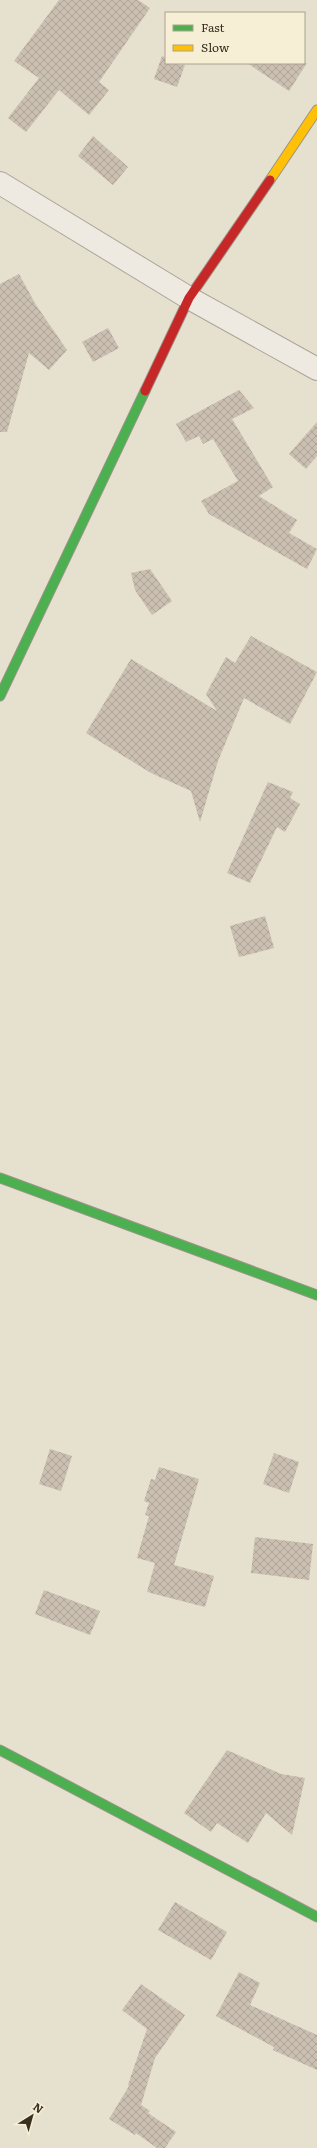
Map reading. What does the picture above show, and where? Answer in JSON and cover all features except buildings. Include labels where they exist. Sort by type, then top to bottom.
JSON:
[{"type":"street","points":[[0,696],[189,298],[317,110]]},
{"type":"street","points":[[0,183],[189,298],[317,370]]},
{"type":"street","points":[[0,1178],[317,1295]]},
{"type":"street","points":[[0,1750],[317,1917]]},
{"type":"traffic: fast","points":[[0,696],[145,391]]},
{"type":"traffic: fast","points":[[0,1178],[317,1295]]},
{"type":"traffic: fast","points":[[0,1750],[317,1917]]},
{"type":"traffic: slow","points":[[270,180],[317,110]]},
{"type":"traffic: jam","points":[[145,391],[189,298],[270,180]]}]
